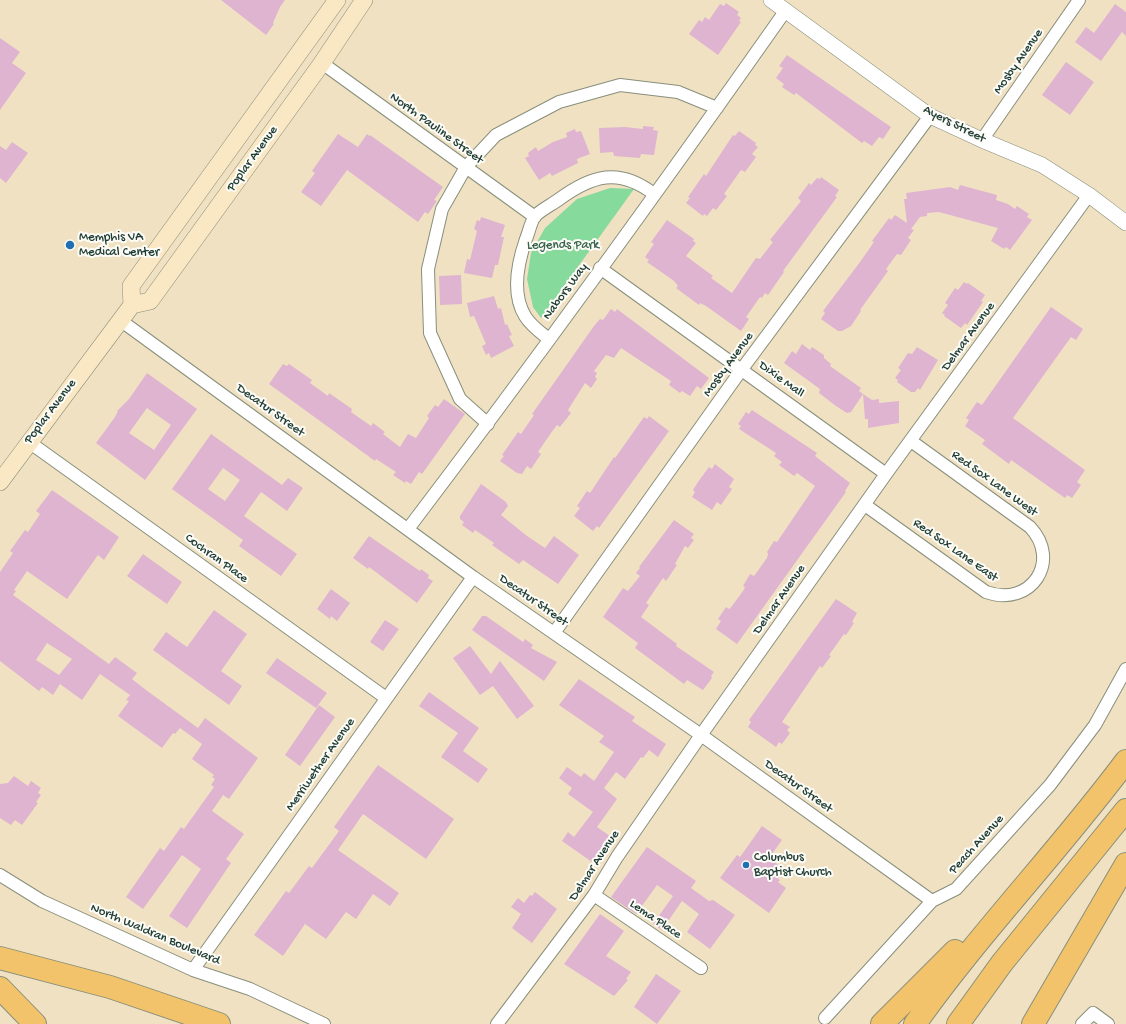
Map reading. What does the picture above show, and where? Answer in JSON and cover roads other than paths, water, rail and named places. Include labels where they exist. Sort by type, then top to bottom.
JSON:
[{"type":"highway","points":[[915,1024],[954,970],[1060,845],[1126,761]]},
{"type":"highway","points":[[958,1024],[1002,963],[1126,810]]},
{"type":"highway","points":[[882,1024],[1060,845]]},
{"type":"highway","points":[[1033,1024],[1126,864]]},
{"type":"highway","points":[[0,958],[110,987],[219,1024]]},
{"type":"highway","points":[[0,988],[36,1024]]},
{"type":"main road","name":"Poplar Avenue","points":[[132,305],[131,286],[338,0]]},
{"type":"main road","name":"Poplar Avenue","points":[[0,482],[132,305],[150,301],[322,63],[364,0]]},
{"type":"street","name":"Ayers Street","points":[[771,0],[930,116],[1042,165],[1089,195],[1126,223]]},
{"type":"street","name":"Mosby Avenue","points":[[982,140],[1079,0]]},
{"type":"street","name":"Nabors Way","points":[[408,529],[488,424],[717,108],[786,10]]},
{"type":"street","name":"North Pauline Street","points":[[322,63],[534,217]]},
{"type":"street","points":[[488,424],[460,399],[430,332],[428,269],[442,209],[466,167],[496,135],[559,102],[620,85],[678,92],[717,108]]},
{"type":"street","name":"Mosby Avenue","points":[[554,633],[742,369],[930,116]]},
{"type":"street","points":[[549,339],[534,328],[524,315],[518,296],[517,278],[521,253],[534,217],[572,189],[596,178],[617,176],[640,183],[654,194]]},
{"type":"street","name":"Delmar Avenue","points":[[497,1024],[594,895],[617,857],[701,735],[886,474],[1089,195]]},
{"type":"street","name":"Dixie Mall","points":[[600,268],[886,474]]},
{"type":"street","name":"Decatur Street","points":[[120,320],[473,577],[701,735],[932,901]]},
{"type":"street","name":"Red Sox Lane West","points":[[911,441],[1030,527],[1037,534],[1041,542],[1043,554],[1042,565],[1034,583]]},
{"type":"street","name":"Cochran Place","points":[[29,442],[386,698]]},
{"type":"street","name":"Red Sox Lane East","points":[[865,505],[986,592],[1006,596],[1020,593],[1034,583]]},
{"type":"street","name":"Merriwether Avenue","points":[[193,970],[473,577]]},
{"type":"street","name":"Peach Avenue","points":[[825,1018],[932,901],[956,889],[1050,785],[1095,725],[1126,669]]},
{"type":"street","name":"North Waldran Boulevard","points":[[0,875],[42,901],[193,970],[250,989],[324,1024]]},
{"type":"street","name":"Lema Place","points":[[594,895],[701,968]]},
{"type":"street","points":[[1082,1024],[1093,1013],[1108,1024]]},
{"type":"place","name":"Memphis VA Medical Center","points":[[70,245]]},
{"type":"place","name":"Columbus Baptist Church","points":[[746,865]]},
{"type":"park label","name":"Legends Park","points":[[563,246]]}]
